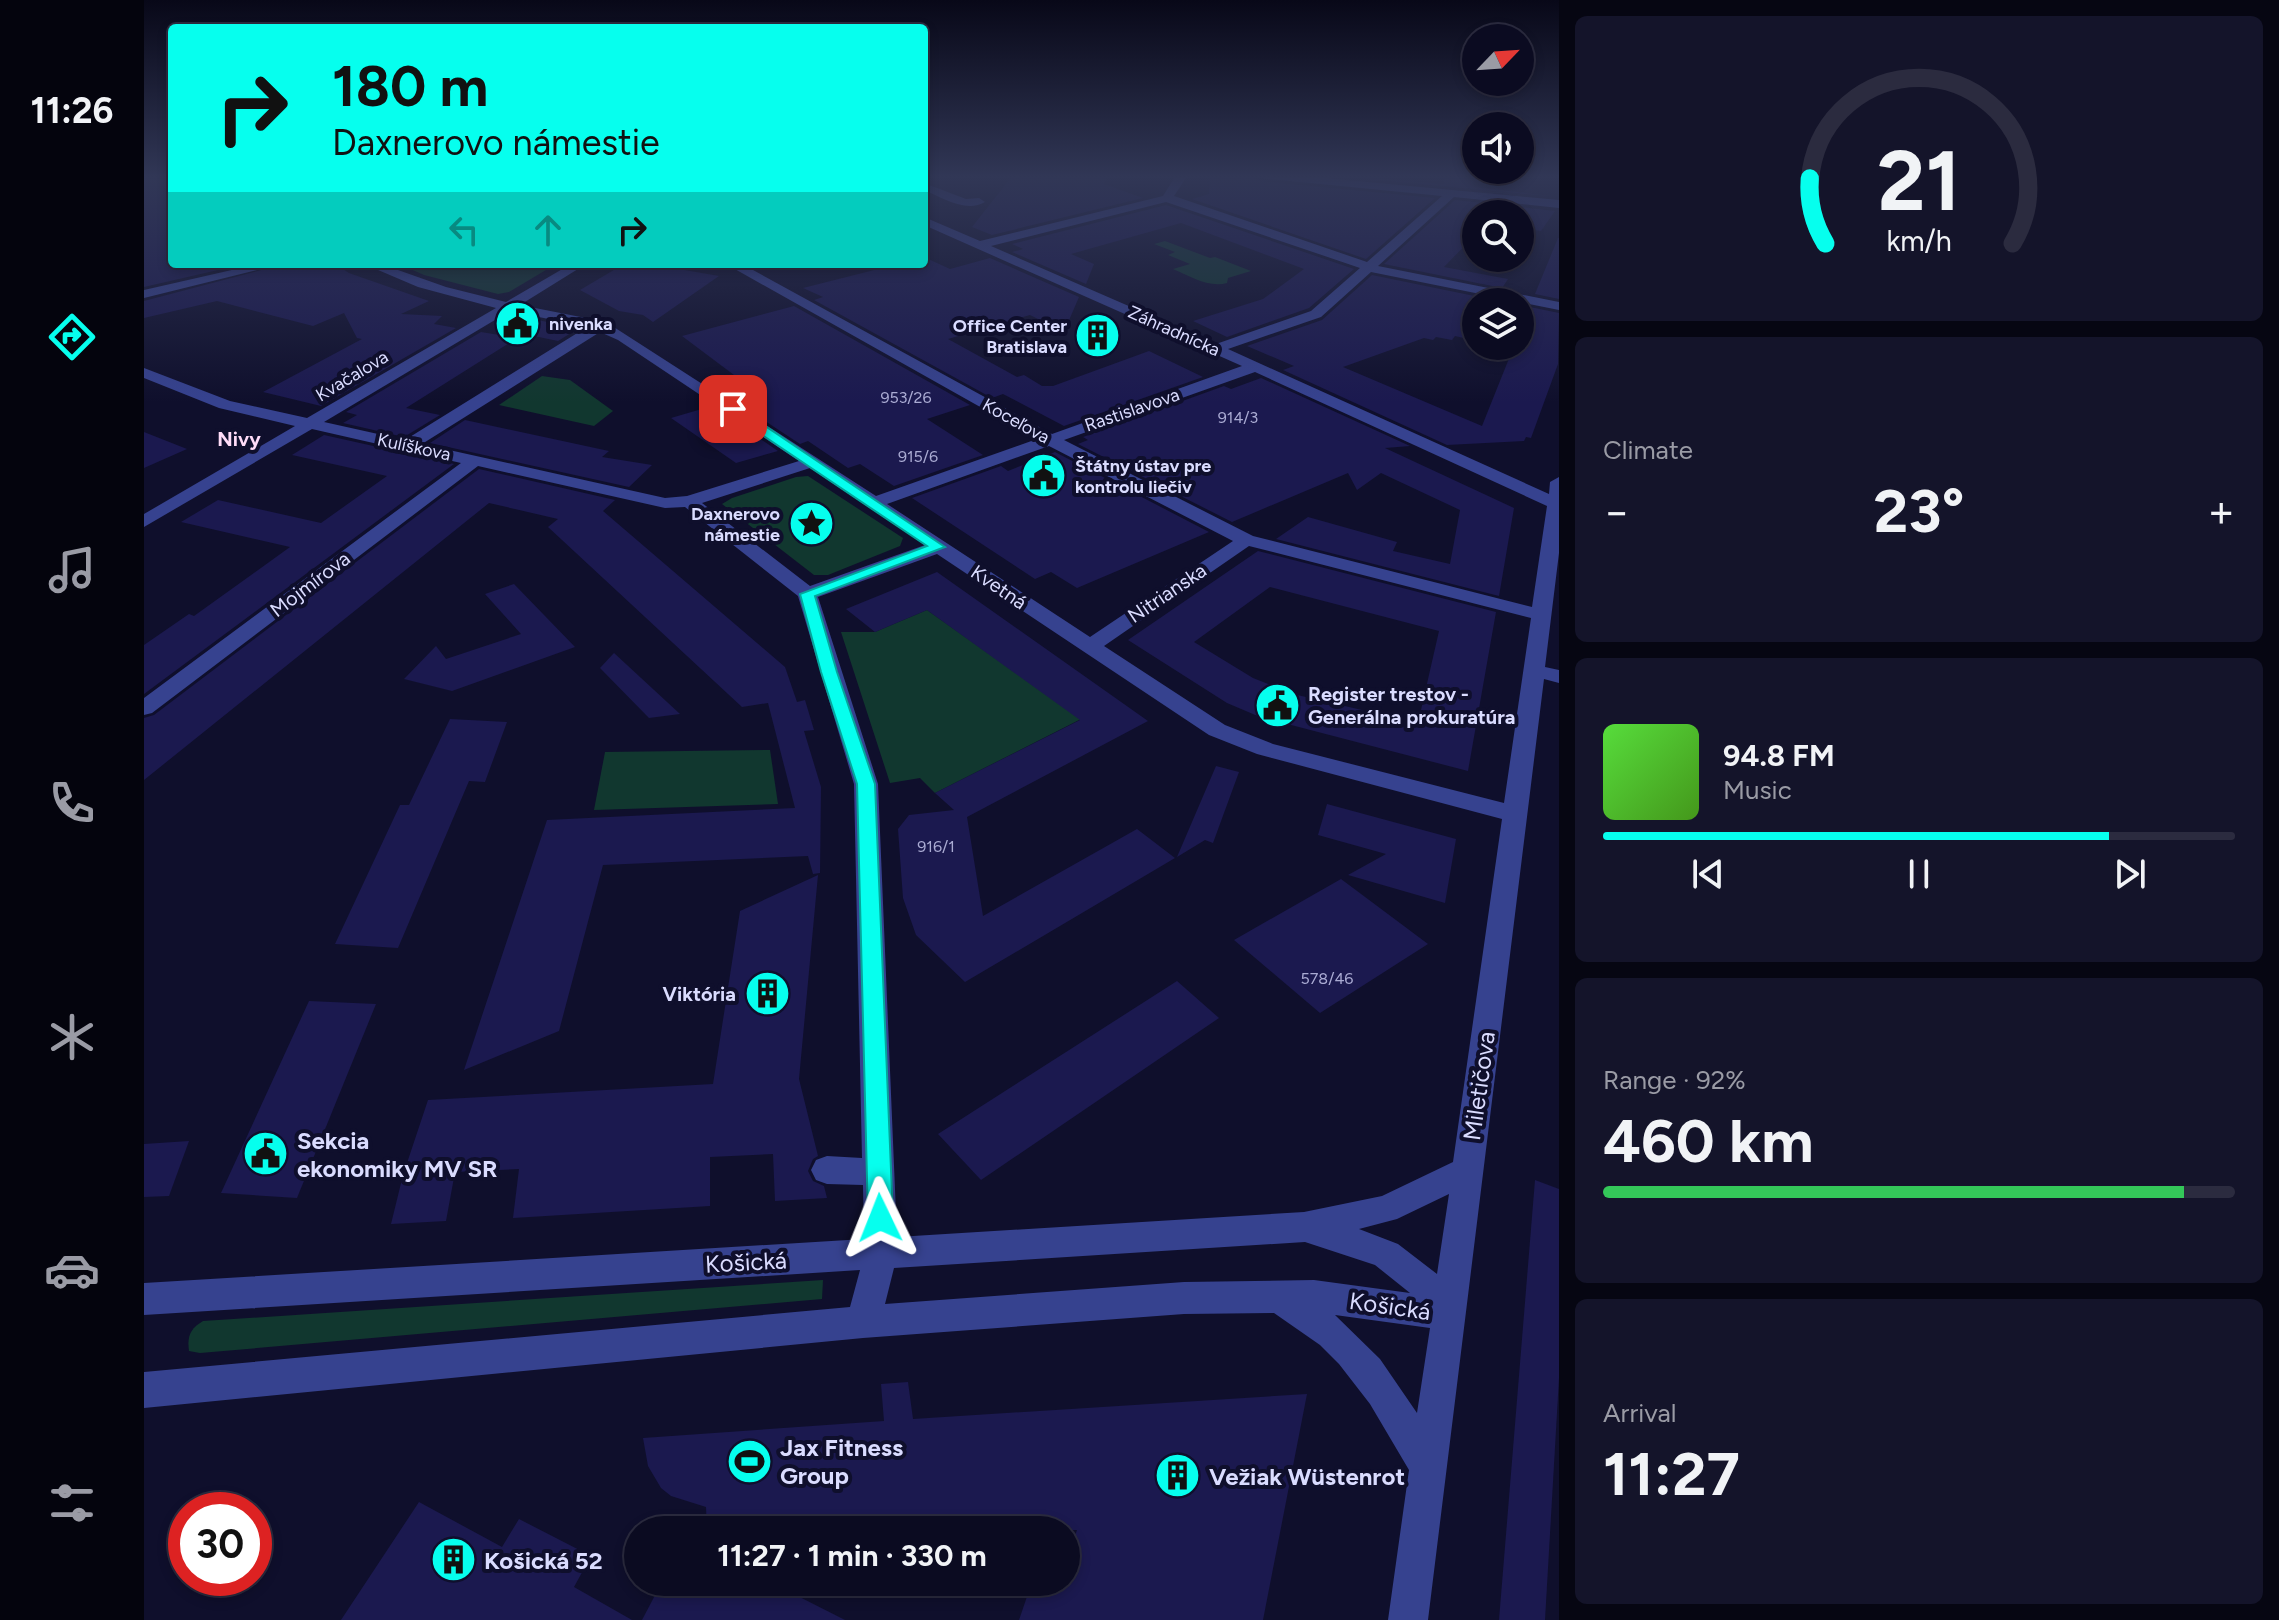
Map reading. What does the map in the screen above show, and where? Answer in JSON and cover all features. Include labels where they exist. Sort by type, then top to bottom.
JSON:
[{"type":"street","name":"Záhradnícka","points":[[991,251],[1424,441],[1558,504]]},
{"type":"street","points":[[1320,251],[1371,268],[1559,306]]},
{"type":"street","points":[[1215,349],[1316,314],[1390,251]]},
{"type":"street","points":[[144,294],[258,268]]},
{"type":"street","name":"Kvetná","points":[[380,268],[409,280],[509,306],[601,325],[813,462],[1088,647],[1234,739],[1515,814]]},
{"type":"street","name":"Kvačalova","points":[[144,522],[573,268]]},
{"type":"street","name":"Koceľova","points":[[739,268],[1049,439],[1246,540],[1541,615]]},
{"type":"street","points":[[407,446],[601,325]]},
{"type":"street","name":"Rastislavova","points":[[873,503],[1255,367]]},
{"type":"street","name":"Kulíškova","points":[[144,373],[225,405],[309,425],[665,503],[689,501]]},
{"type":"street","name":"Záhradnícka","points":[[1424,441],[1559,482]]},
{"type":"street","name":"Mojmírova","points":[[144,708],[476,460]]},
{"type":"street","points":[[689,501],[813,462]]},
{"type":"street","name":"Miletičova","points":[[1408,1620],[1541,615],[1554,552],[1559,482]]},
{"type":"street","points":[[689,501],[807,594],[866,784],[881,1253],[863,1322]]},
{"type":"street","name":"Nitrianska","points":[[1088,647],[1246,540]]},
{"type":"street","points":[[807,594],[938,547]]},
{"type":"street","points":[[1534,670],[1559,677]]},
{"type":"street","points":[[827,1170],[879,1172]]},
{"type":"street","points":[[1305,1227],[1386,1209],[1467,1170]]},
{"type":"street","name":"Košická","points":[[145,1301],[1305,1227],[1392,1255],[1422,1279],[1448,1314]]},
{"type":"street","name":"Košická","points":[[144,1390],[863,1322],[1184,1298],[1314,1296],[1448,1314]]},
{"type":"street","points":[[1281,1298],[1333,1333],[1376,1377],[1428,1467]]},
{"type":"green space","points":[[1171,251],[1190,251],[1251,271],[1228,278],[1227,283],[1213,284],[1173,269],[1190,264],[1168,255],[1175,252]]},
{"type":"green space","points":[[408,268],[549,268],[509,292],[498,294]]},
{"type":"green space","points":[[542,376],[570,380],[613,411],[594,426],[499,405]]},
{"type":"green space","points":[[808,476],[903,538],[900,546],[828,575],[814,575],[722,504],[796,477]]},
{"type":"green space","points":[[927,610],[1081,719],[935,793],[920,778],[890,783],[841,632],[875,632]]},
{"type":"green space","points":[[770,750],[778,804],[594,810],[605,752]]},
{"type":"green space","points":[[823,1280],[822,1299],[200,1353],[189,1351],[190,1333],[203,1321]]},
{"type":"building","points":[[144,251],[168,251],[168,268],[227,268],[144,287]]},
{"type":"building","points":[[1083,251],[1071,254],[1094,264],[1086,284],[1012,252]]},
{"type":"building","points":[[1255,251],[1300,251],[1354,269],[1309,308],[1227,337],[1193,321],[1263,299],[1304,269]]},
{"type":"building","points":[[1342,251],[1376,251],[1366,259]]},
{"type":"building","points":[[1399,251],[1460,251],[1444,267],[1508,279],[1502,288],[1384,264]]},
{"type":"building","points":[[1553,251],[1559,251],[1559,299],[1535,294]]},
{"type":"building","points":[[990,258],[1079,297],[1064,332],[1030,315],[948,339],[1017,377],[1024,375],[1042,386],[1053,386],[1149,351],[1203,377],[1064,426],[1003,394],[992,398],[814,300],[823,297],[803,288],[882,268],[928,268],[928,259],[950,269]]},
{"type":"building","points":[[269,268],[341,268],[429,301],[401,314],[442,316],[434,324],[456,328],[321,406],[263,392],[362,339],[357,338],[344,313],[313,326],[217,301],[144,318],[144,301]]},
{"type":"building","points":[[617,268],[673,268],[719,276],[653,322],[643,315],[619,311],[580,290]]},
{"type":"building","points":[[1372,275],[1462,293],[1462,338],[1424,338],[1343,367],[1482,426],[1508,360],[1534,360],[1534,308],[1559,313],[1558,364],[1531,438],[1526,437],[1524,441],[1447,445],[1283,370],[1294,366],[1247,346],[1322,320]]},
{"type":"building","points":[[794,306],[970,405],[927,419],[983,455],[894,486],[860,464],[848,468],[808,441],[800,444],[733,400],[758,393],[682,336]]},
{"type":"building","points":[[532,319],[579,328],[558,341],[510,331]]},
{"type":"building","points":[[481,332],[517,338],[406,408],[440,415],[404,437],[343,423],[357,415],[346,412]]},
{"type":"building","points":[[1261,378],[1410,446],[1385,448],[1514,508],[1499,596],[1276,539],[1308,517],[1397,542],[1393,551],[1450,564],[1460,510],[1381,473],[1357,490],[1348,473],[1232,522],[1078,444],[1088,440],[1083,437],[1224,386],[1231,389]]},
{"type":"building","points":[[712,406],[778,451],[736,463],[671,418]]},
{"type":"building","points":[[465,420],[609,451],[602,457],[652,465],[629,487],[430,443]]},
{"type":"building","points":[[144,432],[187,449],[144,468]]},
{"type":"building","points":[[324,435],[454,464],[144,694],[144,645],[189,614],[194,616],[290,547],[181,522],[218,500],[321,523],[387,476],[292,455]]},
{"type":"building","points":[[1055,452],[1209,532],[1077,588],[1051,572],[1035,579],[912,498],[1001,466],[1008,471]]},
{"type":"building","points":[[479,469],[615,500],[603,511],[785,667],[797,702],[805,700],[814,730],[804,731],[821,787],[820,873],[813,874],[808,856],[603,865],[559,1031],[464,1070],[547,820],[795,808],[768,703],[742,707],[548,527],[558,519],[489,503],[144,780],[144,718],[154,715]]},
{"type":"building","points":[[1258,551],[1496,612],[1468,771],[1260,717],[1227,703],[1128,640]],"holes":[[[1270,587],[1439,631],[1418,723],[1293,694],[1253,678],[1194,642]]]},
{"type":"building","points":[[937,572],[1148,721],[967,817],[983,916],[1137,829],[1175,858],[965,982],[916,935],[903,898],[898,829],[909,815],[954,810],[935,793],[1080,720],[927,610],[875,632],[846,609]]},
{"type":"building","points":[[514,584],[575,647],[452,691],[404,679],[436,646],[446,659],[521,634],[485,594]]},
{"type":"building","points":[[614,653],[680,714],[649,718],[600,668]]},
{"type":"building","points":[[450,719],[507,722],[485,782],[469,781],[398,948],[335,944],[400,805],[409,805]]},
{"type":"building","points":[[1216,766],[1239,772],[1213,843],[1205,840],[1177,857]]},
{"type":"building","points":[[1327,804],[1456,839],[1445,903],[1348,875],[1386,854],[1318,835]]},
{"type":"building","name":"Viktória","points":[[818,875],[799,1079],[818,1156],[813,1159],[808,1171],[813,1181],[824,1186],[827,1198],[775,1201],[773,1154],[710,1157],[710,1206],[513,1218],[519,1169],[455,1172],[446,1221],[391,1224],[403,1175],[428,1100],[713,1084],[740,911]]},
{"type":"building","points":[[1341,879],[1428,944],[1320,1013],[1234,940]]},
{"type":"building","points":[[1177,981],[1219,1018],[981,1180],[938,1134]]},
{"type":"building","points":[[309,1001],[376,1004],[297,1198],[221,1193]]},
{"type":"building","points":[[189,1141],[169,1196],[144,1197],[144,1144]]},
{"type":"building","points":[[1535,1180],[1559,1189],[1559,1378],[1545,1620],[1499,1620]]},
{"type":"building","points":[[908,1382],[913,1419],[1307,1394],[1263,1620],[1019,1620],[1027,1596],[1080,1596],[1080,1516],[706,1516],[706,1507],[671,1496],[661,1488],[648,1466],[643,1438],[884,1421],[881,1384]]},
{"type":"building","name":"Košická 52","points":[[419,1502],[502,1547],[519,1519],[591,1556],[574,1587],[632,1620],[341,1620]]},
{"type":"building","points":[[655,1596],[798,1596],[845,1620],[642,1620]]},
{"type":"place","name":"nivenka","points":[[518,324]]},
{"type":"place","name":"Office Center Bratislava","points":[[1098,336]]},
{"type":"place","name":"Štátny ústav pre kontrolu liečiv","points":[[1044,476]]},
{"type":"place","name":"Daxnerovo námestie","points":[[811,524]]},
{"type":"place","name":"Register trestov - Generálna prokuratúra","points":[[1277,705]]},
{"type":"place","name":"Viktória","points":[[767,994]]},
{"type":"place","name":"Sekcia ekonomiky MV SR","points":[[266,1154]]},
{"type":"place","name":"Jax Fitness Group","points":[[749,1461]]},
{"type":"place","name":"Vežiak Wüstenrot","points":[[1178,1476]]},
{"type":"place","name":"Košická 52","points":[[453,1560]]},
{"type":"district","name":"Nivy","points":[[239,439]]},
{"type":"route","points":[[733,409],[938,547],[807,594],[866,784],[880,1218]]}]
